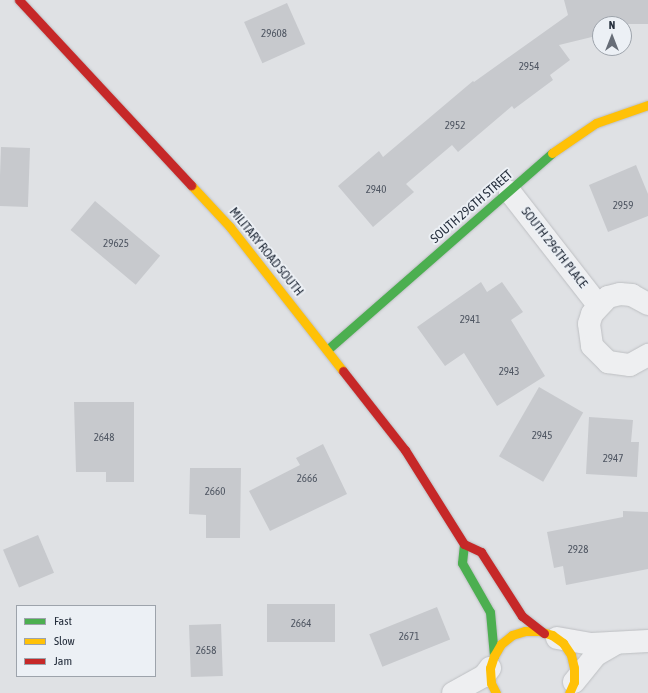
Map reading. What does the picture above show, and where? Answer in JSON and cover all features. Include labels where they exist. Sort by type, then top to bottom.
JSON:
[{"type":"main road","name":"MILITARY ROAD SOUTH","points":[[19,0],[230,227],[405,450],[464,544]]},
{"type":"main road","name":"SOUTH 296TH STREET","points":[[327,350],[510,192],[563,144],[596,123],[648,105]]},
{"type":"main road","points":[[496,693],[491,683],[493,627],[490,612],[462,563],[464,544],[481,552],[522,616],[550,636],[571,655],[574,668],[571,687]]},
{"type":"main road","points":[[492,662],[501,644],[512,635],[525,631],[550,636]]},
{"type":"street","name":"SOUTH 296TH PLACE","points":[[510,192],[598,305]]},
{"type":"street","points":[[648,304],[632,295],[620,294],[608,298],[598,305],[592,314],[589,336],[599,355],[619,365],[630,365],[648,355]]},
{"type":"street","points":[[550,636],[592,644],[648,642]]},
{"type":"street","points":[[571,687],[596,655],[616,643]]},
{"type":"street","points":[[453,693],[484,676],[492,662]]},
{"type":"building","points":[[564,0],[648,0],[648,24],[632,24],[632,16],[592,16],[592,37],[559,45],[570,60],[550,75],[553,80],[514,109],[512,106],[458,152],[452,145],[406,184],[414,192],[373,227],[338,186],[379,151],[383,157],[473,81],[474,82],[568,15]]},
{"type":"building","points":[[287,3],[305,44],[262,63],[244,22]]},
{"type":"building","points":[[1,147],[30,148],[28,207],[0,206]]},
{"type":"building","points":[[636,165],[648,194],[648,216],[608,232],[589,185]]},
{"type":"building","points":[[95,201],[160,256],[136,285],[71,230]]},
{"type":"building","points":[[481,282],[487,292],[502,282],[523,312],[511,320],[545,376],[497,406],[464,353],[445,366],[417,327]]},
{"type":"building","points":[[539,387],[583,412],[543,482],[499,456]]},
{"type":"building","points":[[74,402],[134,402],[134,482],[106,482],[106,472],[76,472]]},
{"type":"building","points":[[589,417],[633,420],[631,442],[639,442],[637,477],[586,474]]},
{"type":"building","points":[[323,444],[347,494],[270,531],[249,491],[300,465],[296,458]]},
{"type":"building","points":[[190,468],[241,468],[240,538],[206,538],[206,515],[189,514]]},
{"type":"building","points":[[623,511],[648,512],[648,569],[566,585],[563,566],[554,568],[547,532],[623,517]]},
{"type":"building","points":[[38,535],[54,573],[19,588],[3,550]]},
{"type":"building","points":[[267,604],[335,604],[335,642],[267,642]]},
{"type":"building","points":[[437,607],[450,639],[382,667],[369,634]]},
{"type":"building","points":[[221,624],[223,676],[191,677],[189,625]]},
{"type":"traffic: fast","points":[[327,350],[552,153]]},
{"type":"traffic: fast","points":[[464,544],[462,563],[490,612],[494,656]]},
{"type":"traffic: slow","points":[[552,153],[596,123],[648,105]]},
{"type":"traffic: slow","points":[[191,185],[230,227],[343,371]]},
{"type":"traffic: slow","points":[[496,693],[491,683],[490,668],[494,656],[501,644],[512,635],[525,631],[539,631],[552,635],[563,643],[571,655],[574,668],[574,682],[569,693]]},
{"type":"traffic: jam","points":[[19,0],[191,185]]},
{"type":"traffic: jam","points":[[343,371],[405,450],[464,544],[481,552],[522,616],[544,633]]}]
